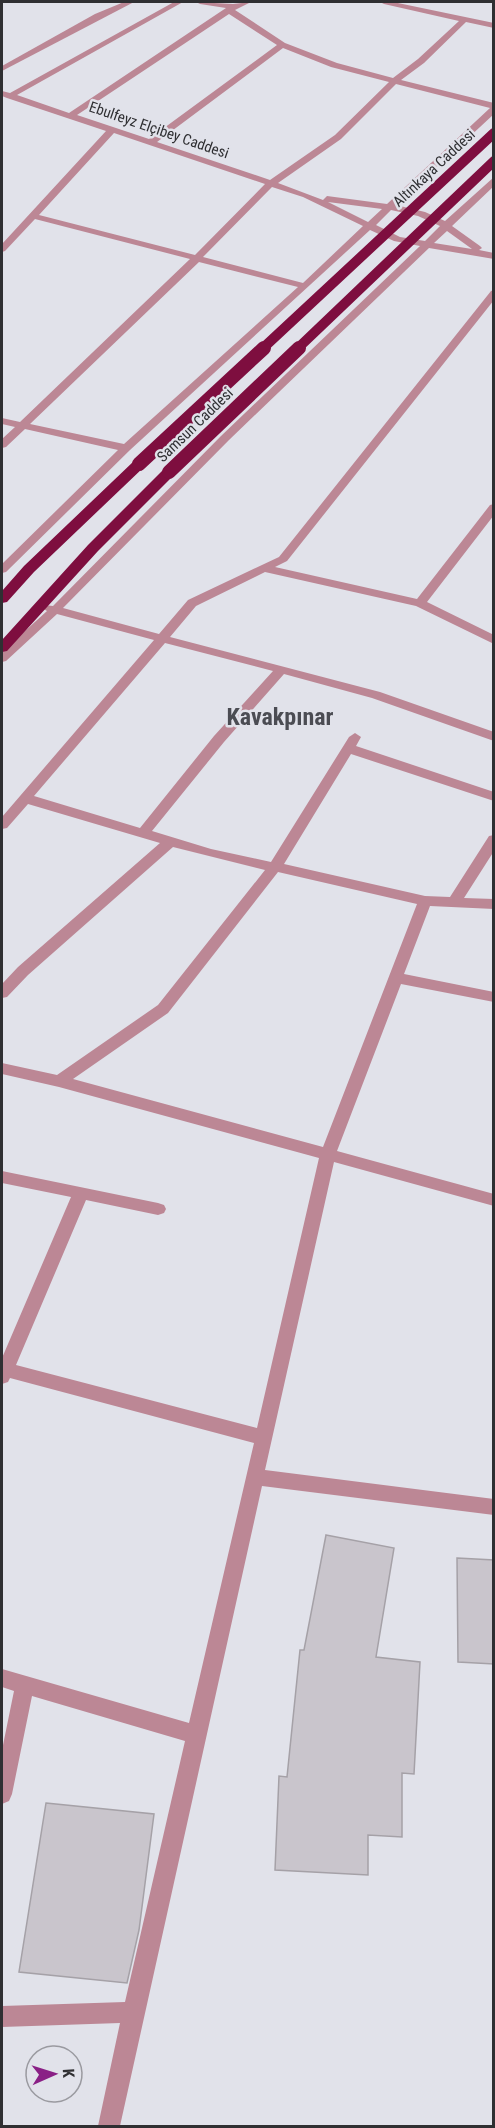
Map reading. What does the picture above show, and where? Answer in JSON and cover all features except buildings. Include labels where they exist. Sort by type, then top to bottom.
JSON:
[{"type":"highway","name":"Altınkaya Caddesi","points":[[396,225],[494,133]]},
{"type":"highway","name":"Altınkaya Caddesi","points":[[418,232],[494,161]]},
{"type":"highway","name":"Samsun Caddesi","points":[[2,599],[29,569],[139,464],[396,225]]},
{"type":"highway","name":"Samsun Caddesi","points":[[2,648],[40,605],[170,472],[418,232]]},
{"type":"street","points":[[2,69],[98,16],[129,2]]},
{"type":"street","points":[[6,94],[180,2]]},
{"type":"street","points":[[200,2],[232,9],[282,45],[334,65],[494,108]]},
{"type":"street","points":[[70,116],[232,9],[247,2]]},
{"type":"street","points":[[384,2],[494,26]]},
{"type":"street","points":[[2,445],[21,424],[197,258],[271,183],[338,137],[393,82],[421,61],[465,19]]},
{"type":"street","points":[[150,142],[282,45]]},
{"type":"street","name":"Ebulfeyz Elçibey Caddesi","points":[[6,94],[306,195],[397,239],[494,256]]},
{"type":"street","points":[[3,565],[126,448],[369,227],[494,108]]},
{"type":"street","points":[[2,249],[112,130]]},
{"type":"street","points":[[2,658],[55,609],[154,508],[424,245],[494,180]]},
{"type":"street","name":"Ebulfeyz Elçibey Caddesi","points":[[306,195],[423,214],[445,225],[462,240],[494,256]]},
{"type":"street","points":[[33,216],[305,286]]},
{"type":"street","points":[[2,825],[192,603],[283,559],[494,293]]},
{"type":"street","points":[[2,421],[126,448]]},
{"type":"street","points":[[420,603],[494,507]]},
{"type":"street","points":[[263,568],[420,603],[494,639]]},
{"type":"street","points":[[40,605],[376,696],[494,737]]},
{"type":"street","points":[[143,833],[219,739],[281,670]]},
{"type":"street","points":[[59,1081],[163,1010],[275,867],[351,742],[494,797]]},
{"type":"street","points":[[24,798],[171,842],[425,901],[494,904]]},
{"type":"street","points":[[454,902],[494,839]]},
{"type":"street","points":[[2,993],[23,971],[171,842]]},
{"type":"street","points":[[109,2127],[133,2012],[328,1155],[425,901]]},
{"type":"street","points":[[396,978],[494,997]]},
{"type":"street","points":[[2,1069],[59,1081],[494,1200]]},
{"type":"street","points":[[2,1177],[158,1209]]},
{"type":"street","points":[[81,1194],[3,1373],[265,1438]]},
{"type":"street","points":[[256,1477],[494,1507]]},
{"type":"street","points":[[2,1678],[197,1735]]},
{"type":"street","points":[[2,1794],[25,1685]]},
{"type":"street","points":[[2,2016],[133,2012]]},
{"type":"district","name":"Kavakpınar","points":[[280,717]]}]
